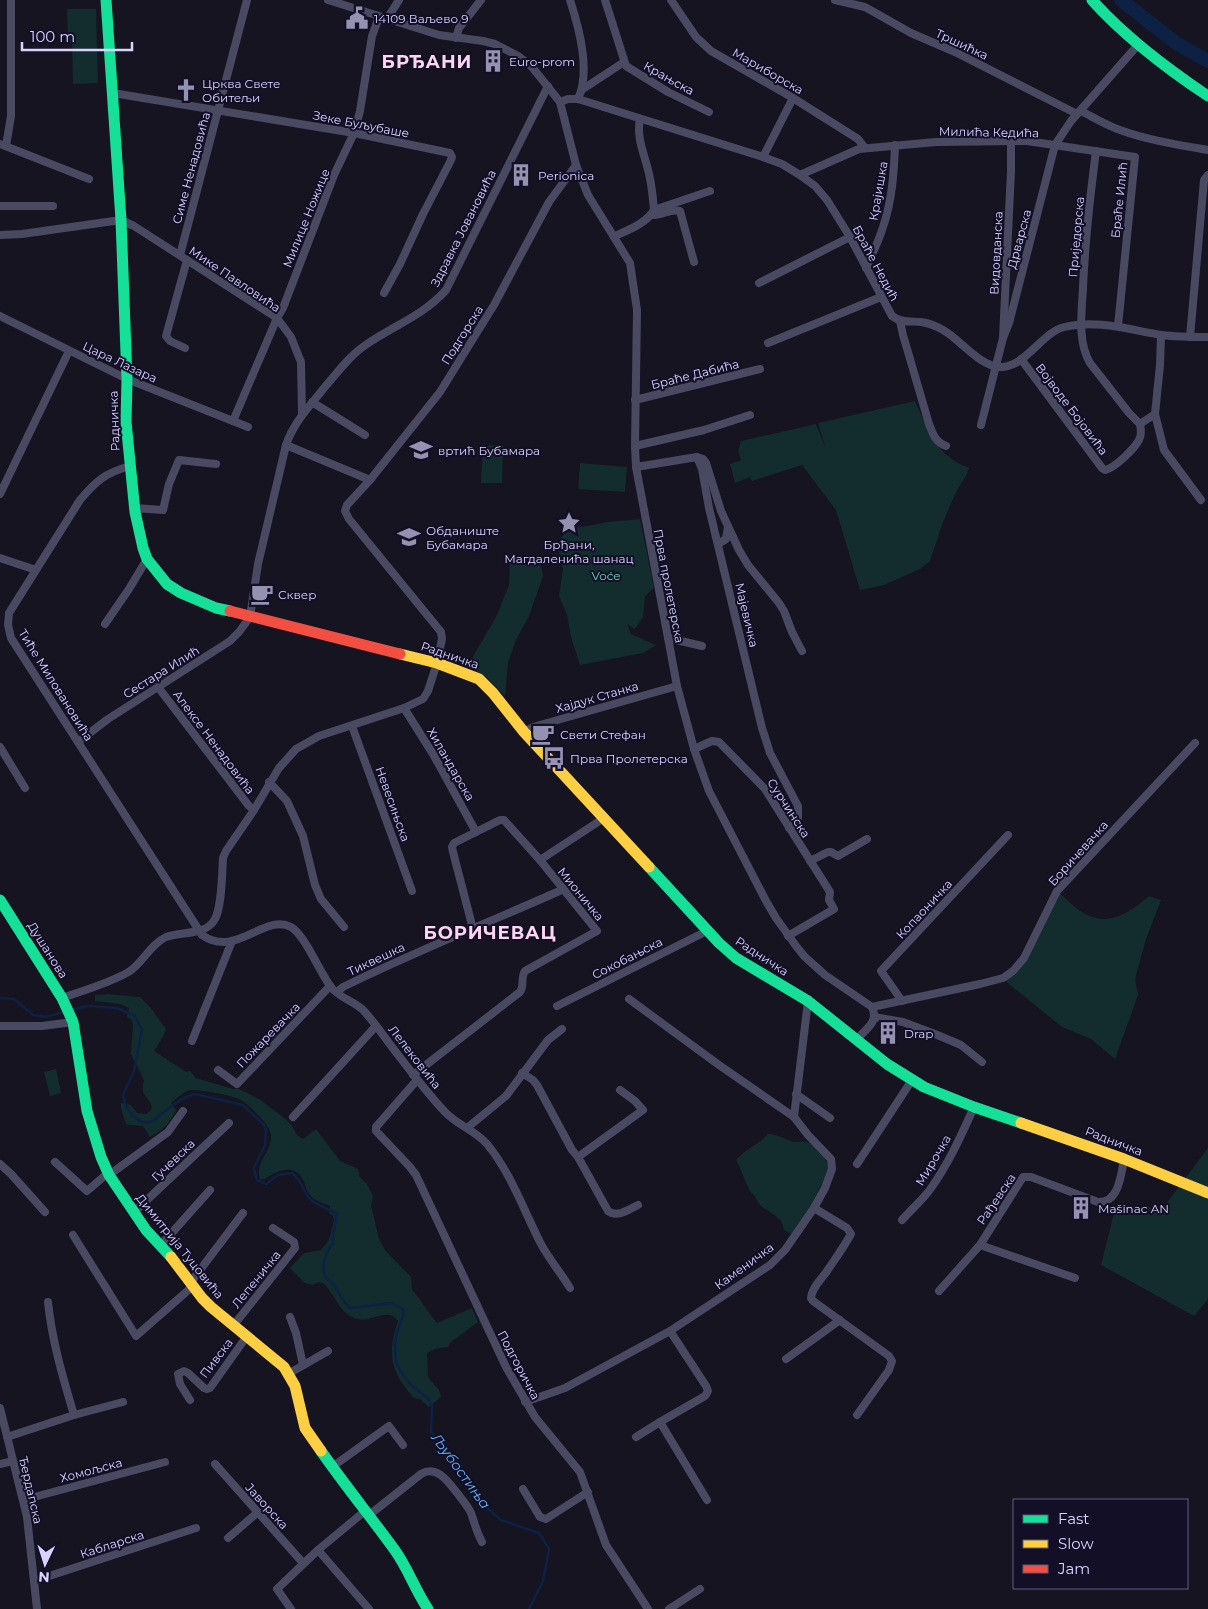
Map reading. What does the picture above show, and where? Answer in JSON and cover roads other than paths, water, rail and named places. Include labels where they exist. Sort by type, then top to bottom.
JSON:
[{"type":"street","points":[[11,0],[11,116],[3,145],[89,179]]},
{"type":"street","name":"Радничка","points":[[106,0],[120,220],[127,379],[126,422],[134,508],[147,559],[163,580],[181,594],[206,604],[250,617],[437,663],[473,676],[485,683],[524,732],[707,930],[736,958],[808,1001],[857,1038],[887,1064],[937,1093],[1124,1159],[1208,1193]]},
{"type":"street","name":"Симе Ненадовића","points":[[186,348],[170,341],[166,336],[218,110],[247,0]]},
{"type":"street","name":"Прва пролетерска","points":[[328,0],[340,2],[425,32],[490,42],[518,56],[532,67],[560,102],[576,165],[588,195],[630,263],[637,310],[636,467],[677,686],[702,774],[766,901],[788,936],[819,971],[872,1007]]},
{"type":"street","name":"Милице Ножице","points":[[233,421],[276,318],[283,308],[334,175],[354,133],[360,111],[372,36],[383,18],[399,0]]},
{"type":"street","points":[[456,38],[460,28],[481,0]]},
{"type":"street","points":[[570,0],[580,39],[583,63],[583,89],[578,99]]},
{"type":"street","points":[[583,89],[624,62],[605,0]]},
{"type":"street","name":"Мариборска","points":[[671,0],[696,36],[711,51],[793,98],[858,139],[865,148]]},
{"type":"street","name":"Тршићка","points":[[835,0],[865,7],[911,33],[1119,130],[1208,150]]},
{"type":"street","points":[[1092,0],[1115,26],[1137,46],[1208,96]]},
{"type":"street","name":"Милића Кедића","points":[[800,175],[852,151],[865,148],[936,142],[1027,141],[1055,145],[1079,112],[1137,46]]},
{"type":"street","name":"Крањска","points":[[624,62],[630,69],[668,92],[709,112]]},
{"type":"street","name":"Здравка Јовановића","points":[[250,617],[258,564],[286,445],[292,429],[302,413],[348,360],[365,345],[429,307],[446,290],[548,86]]},
{"type":"street","name":"Зеке Буљубаше","points":[[113,93],[354,133],[450,153],[452,156],[384,293]]},
{"type":"street","points":[[763,157],[793,98]]},
{"type":"street","name":"Браће Недић","points":[[560,102],[568,99],[578,99],[763,157],[782,164],[800,175],[815,186],[827,200],[850,237],[892,316],[900,321]]},
{"type":"street","points":[[640,119],[638,127],[640,143],[650,175],[653,213]]},
{"type":"street","name":"Видовданска","points":[[981,425],[1003,338],[1011,141]]},
{"type":"street","name":"Крајишка","points":[[866,268],[883,227],[890,200],[896,145]]},
{"type":"street","name":"Браће Илић","points":[[1055,145],[1135,157],[1118,326]]},
{"type":"street","name":"Дрварска","points":[[1003,338],[1009,323],[1055,145]]},
{"type":"street","name":"Приједорска","points":[[1081,325],[1088,213],[1096,152]]},
{"type":"street","name":"Подгорска","points":[[437,663],[442,639],[441,632],[349,519],[345,511],[347,505],[370,480],[424,413],[454,371],[494,305],[550,202],[576,165]]},
{"type":"street","points":[[1190,337],[1204,180],[1208,175]]},
{"type":"street","points":[[615,236],[653,213],[710,191]]},
{"type":"street","points":[[0,206],[53,206]]},
{"type":"street","points":[[653,213],[658,215],[673,210],[680,212],[694,262]]},
{"type":"street","points":[[0,235],[22,234],[120,220]]},
{"type":"street","name":"Мике Павловића","points":[[120,220],[134,226],[184,257],[276,318],[291,337],[301,362],[302,413]]},
{"type":"street","points":[[759,282],[850,237]]},
{"type":"street","points":[[768,343],[881,297]]},
{"type":"street","name":"Цара Лазара","points":[[0,316],[127,379],[248,427]]},
{"type":"street","points":[[946,446],[938,442],[934,437],[929,424],[902,334],[900,321],[921,322],[939,328],[955,338],[985,363],[997,366],[1008,366],[1021,359],[1057,330],[1065,327],[1081,325],[1118,326],[1161,335],[1208,337]]},
{"type":"street","points":[[1081,325],[1086,353],[1090,363],[1128,413],[1140,424],[1155,414]]},
{"type":"street","points":[[1161,335],[1155,414],[1164,450],[1201,500]]},
{"type":"street","points":[[0,494],[69,350]]},
{"type":"street","name":"Војводе Бојовића","points":[[1021,359],[1105,470],[1113,466],[1140,440],[1140,424]]},
{"type":"street","name":"Браће Дабића","points":[[635,400],[760,369]]},
{"type":"street","points":[[312,402],[365,435]]},
{"type":"street","points":[[635,446],[695,432],[750,415]]},
{"type":"street","points":[[286,445],[370,480]]},
{"type":"street","points":[[636,467],[697,457],[706,463],[728,528],[739,550],[748,565],[784,611],[802,651]]},
{"type":"street","name":"Мајевичка","points":[[697,457],[702,469],[762,728],[770,752],[798,806],[798,818],[789,828]]},
{"type":"street","points":[[134,508],[163,510],[169,484],[178,460],[216,464]]},
{"type":"street","name":"Тиће Миловановића","points":[[130,466],[111,472],[90,488],[80,500],[9,613],[9,633],[198,931]]},
{"type":"street","points":[[718,544],[726,539],[728,528]]},
{"type":"street","points":[[0,558],[36,570]]},
{"type":"street","points":[[105,624],[130,589],[147,559]]},
{"type":"street","name":"Сестара Илић","points":[[78,742],[108,719],[230,641],[250,617]]},
{"type":"street","points":[[668,638],[702,646]]},
{"type":"street","points":[[0,1026],[42,1026],[129,972],[159,942],[166,938],[208,927],[215,919],[219,907],[223,858],[226,851],[284,761],[303,744],[319,736],[418,702],[426,696],[437,663]]},
{"type":"street","name":"Хајдук Станка","points":[[524,732],[533,727],[677,686]]},
{"type":"street","name":"Алексе Ненадовића","points":[[158,687],[254,810]]},
{"type":"street","name":"Хиландарска","points":[[404,708],[433,754],[476,832]]},
{"type":"street","name":"Невесињска","points":[[352,726],[412,891]]},
{"type":"street","name":"Сурчинска","points":[[694,749],[712,741],[719,742],[765,789],[830,892],[829,900],[834,909],[788,936]]},
{"type":"street","name":"Боричевачка","points":[[872,1007],[1003,978],[1013,970],[1024,958],[1058,891],[1195,743]]},
{"type":"street","points":[[0,747],[26,788]]},
{"type":"street","points":[[269,782],[287,801],[303,836],[315,885],[321,899],[344,927]]},
{"type":"street","name":"Мионичка","points":[[376,1127],[415,1077],[520,992],[521,978],[525,971],[597,931],[540,860],[604,818]]},
{"type":"street","points":[[473,929],[452,848],[454,843],[500,820],[506,821],[540,860]]},
{"type":"street","name":"Копаоничка","points":[[902,1001],[881,971],[1008,835]]},
{"type":"street","points":[[810,862],[828,852],[838,856],[866,839]]},
{"type":"street","name":"Тиквешка","points":[[337,992],[343,987],[392,963],[564,889]]},
{"type":"street","name":"Душанова","points":[[0,900],[68,1010]]},
{"type":"street","name":"Лелековића","points":[[198,931],[207,939],[232,942],[275,925],[284,925],[298,933],[330,986],[360,1007],[445,1112],[488,1145],[523,1205],[541,1244],[570,1288]]},
{"type":"street","name":"Сокобањска","points":[[557,1006],[707,930]]},
{"type":"street","points":[[192,1041],[232,942]]},
{"type":"street","name":"Пожаревачка","points":[[218,1070],[237,1084],[330,986]]},
{"type":"street","name":"Каменичка","points":[[525,1402],[565,1388],[670,1331],[779,1258],[814,1208],[832,1170],[830,1159],[794,1117],[629,999]]},
{"type":"street","points":[[794,1117],[808,1001]]},
{"type":"street","points":[[857,1038],[872,1024],[874,1017],[872,1007]]},
{"type":"street","name":"Димитрија Туцовића","points":[[68,1010],[88,1111],[98,1150],[109,1174],[146,1230],[161,1245],[211,1307],[276,1361],[288,1374],[295,1386],[305,1428],[401,1560],[428,1609]]},
{"type":"street","points":[[874,1017],[903,1022],[952,1041],[961,1045],[982,1062]]},
{"type":"street","points":[[293,1116],[376,1026]]},
{"type":"street","points":[[467,1128],[502,1100],[548,1040],[562,1029]]},
{"type":"street","points":[[522,1073],[537,1085],[572,1150],[578,1157],[610,1213],[619,1214],[638,1205]]},
{"type":"street","points":[[857,1164],[912,1080]]},
{"type":"street","points":[[578,1157],[643,1110],[635,1101],[620,1090]]},
{"type":"street","points":[[796,1094],[830,1118]]},
{"type":"street","name":"Мирочка","points":[[902,1220],[937,1179],[955,1148],[974,1107]]},
{"type":"street","points":[[55,1162],[87,1191],[164,1136],[183,1111]]},
{"type":"street","name":"Гучевска","points":[[133,1213],[229,1123]]},
{"type":"street","name":"Подгоричка","points":[[376,1127],[378,1134],[416,1175],[506,1367],[534,1417],[580,1472],[606,1545],[648,1609]]},
{"type":"street","name":"Рађевска","points":[[939,1290],[980,1245],[1023,1177],[1031,1177],[1098,1202],[1104,1202],[1108,1201],[1115,1193],[1120,1181],[1124,1159]]},
{"type":"street","points":[[0,1164],[45,1212]]},
{"type":"street","points":[[161,1245],[210,1190]]},
{"type":"street","points":[[814,1208],[847,1228],[850,1236],[816,1285],[811,1296],[813,1301],[889,1356],[892,1361],[889,1370],[857,1415]]},
{"type":"street","points":[[73,1235],[136,1336],[192,1284],[243,1213]]},
{"type":"street","name":"Лепеничка","points":[[233,1326],[295,1248],[294,1242],[273,1228]]},
{"type":"street","points":[[980,1245],[1075,1278]]},
{"type":"street","points":[[48,1302],[50,1325],[58,1363],[74,1415]]},
{"type":"street","points":[[290,1317],[296,1333],[303,1365]]},
{"type":"street","points":[[786,1359],[840,1320]]},
{"type":"street","points":[[636,1437],[705,1396],[708,1391],[670,1331]]},
{"type":"street","name":"Пивска","points":[[190,1400],[180,1384],[178,1374],[184,1371],[204,1388],[210,1388],[247,1336]]},
{"type":"street","points":[[288,1374],[328,1351]]},
{"type":"street","points":[[7,1437],[74,1415],[123,1402]]},
{"type":"street","name":"Ђердапска","points":[[0,1408],[30,1533],[37,1609]]},
{"type":"street","points":[[660,1422],[707,1500]]},
{"type":"street","points":[[332,1467],[389,1426],[403,1445]]},
{"type":"street","points":[[0,1464],[13,1461]]},
{"type":"street","name":"Хомољска","points":[[23,1500],[165,1462]]},
{"type":"street","name":"Јаворска","points":[[214,1464],[303,1563]]},
{"type":"street","points":[[291,1609],[277,1589],[303,1563],[366,1513],[421,1474],[429,1471],[434,1471],[446,1479],[466,1505],[473,1518],[476,1532],[482,1542]]},
{"type":"street","points":[[523,1489],[540,1517],[546,1519],[588,1492]]},
{"type":"street","points":[[228,1538],[258,1512]]},
{"type":"street","name":"Кабларска","points":[[34,1581],[196,1528]]},
{"type":"street","points":[[318,1550],[369,1609]]},
{"type":"street","points":[[669,1609],[700,1589]]},
{"type":"waterway","points":[[1121,0],[1176,43],[1208,61]]},
{"type":"waterway","name":"Љубостиња","points":[[0,998],[14,999],[33,1015],[46,1017],[64,1012]]},
{"type":"waterway","name":"Љубостиња","points":[[72,1010],[87,1006],[117,1008],[135,1016],[142,1030],[134,1071],[123,1095],[129,1111],[136,1119],[146,1122],[152,1121],[177,1102],[195,1094],[243,1105],[264,1125],[266,1131],[265,1145],[254,1168],[257,1180],[266,1184],[278,1175],[292,1173],[296,1176],[311,1200],[336,1213],[333,1244],[324,1261],[325,1276],[334,1285],[350,1308],[392,1303],[403,1309],[403,1316],[396,1336],[396,1362],[412,1386],[428,1398],[432,1407],[431,1432],[482,1503],[501,1520],[539,1533],[549,1549],[543,1581],[529,1609]]},
{"type":"place","name":"14109 Ваљево 9","points":[[357,18]]},
{"type":"place","name":"Euro-prom","points":[[493,61]]},
{"type":"place","name":"Црква Свете Обитељи","points":[[186,90]]},
{"type":"place","name":"Perionica","points":[[521,175]]},
{"type":"place","name":"вртић Бубамара","points":[[421,450]]},
{"type":"place","name":"Брђани, Магдаленића шанац","points":[[569,523]]},
{"type":"place","name":"Обданиште Бубамара","points":[[409,537]]},
{"type":"place","name":"Сквер","points":[[262,594]]},
{"type":"place","name":"Свети Стефан","points":[[543,734]]},
{"type":"place","name":"Прва Пролетерска","points":[[554,758]]},
{"type":"place","name":"Drap","points":[[888,1033]]},
{"type":"place","name":"Mašinac AN","points":[[1081,1208]]},
{"type":"district","name":"БРЂАНИ","points":[[427,62]]},
{"type":"district","name":"БОРИЧЕВАЦ","points":[[490,933]]},
{"type":"park label","name":"Voće","points":[[606,575]]}]
